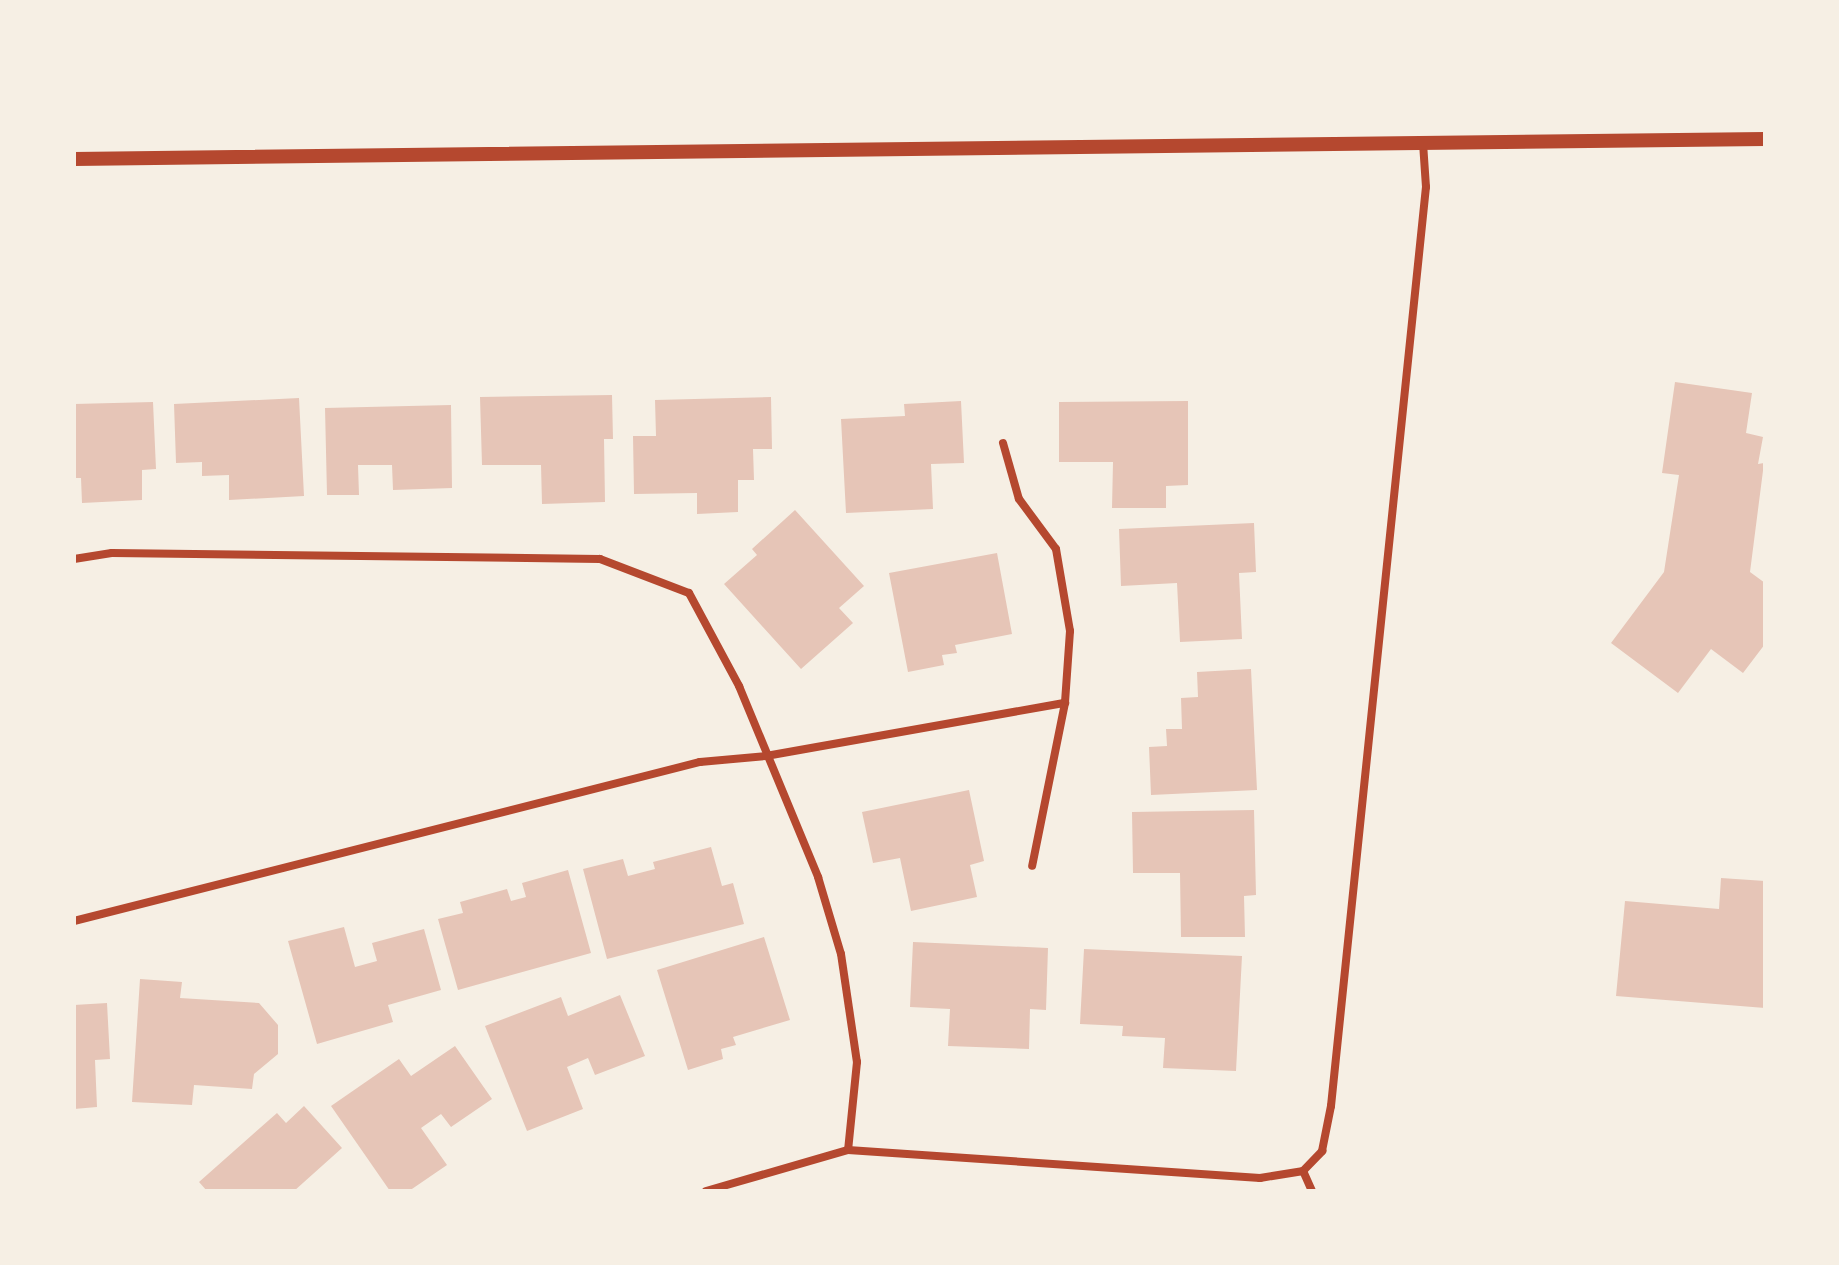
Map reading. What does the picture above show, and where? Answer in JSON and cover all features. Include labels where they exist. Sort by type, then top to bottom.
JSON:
[{"type":"street","points":[[74,159],[1765,139]]},
{"type":"street","points":[[706,1191],[848,1150],[1260,1178],[1303,1171],[1322,1151],[1331,1106],[1426,187],[1423,143]]},
{"type":"street","points":[[1003,443],[1019,499],[1056,549],[1070,631],[1065,703],[1032,866]]},
{"type":"street","points":[[74,559],[112,553],[600,559],[689,593],[739,686],[818,877],[841,954],[857,1062],[848,1150]]},
{"type":"street","points":[[74,921],[700,762],[766,756],[1065,703]]},
{"type":"street","points":[[1303,1171],[1312,1191]]},
{"type":"building","points":[[1675,382],[1752,393],[1746,433],[1763,437],[1758,464],[1764,463],[1750,572],[1765,583],[1765,644],[1743,673],[1711,649],[1678,693],[1611,643],[1664,572],[1679,475],[1662,473]]},
{"type":"building","points":[[612,395],[613,439],[604,439],[605,502],[542,504],[541,465],[482,465],[480,397]]},
{"type":"building","points":[[771,397],[772,449],[753,449],[754,480],[738,480],[738,512],[697,514],[697,493],[634,494],[633,436],[656,436],[655,400]]},
{"type":"building","points":[[299,398],[304,496],[229,500],[229,475],[202,476],[202,462],[176,463],[174,404]]},
{"type":"building","points":[[961,401],[964,463],[931,464],[933,509],[846,513],[841,419],[905,416],[904,404]]},
{"type":"building","points":[[1188,401],[1188,485],[1166,486],[1166,508],[1112,508],[1113,462],[1059,462],[1059,402]]},
{"type":"building","points":[[153,402],[156,469],[142,470],[142,500],[82,503],[81,478],[74,478],[74,404]]},
{"type":"building","points":[[451,405],[452,488],[393,490],[392,465],[358,465],[359,495],[327,495],[325,408]]},
{"type":"building","points":[[795,510],[864,586],[839,608],[853,623],[801,669],[724,584],[757,555],[752,549]]},
{"type":"building","points":[[1254,523],[1256,572],[1239,573],[1242,639],[1180,642],[1177,583],[1121,586],[1119,529]]},
{"type":"building","points":[[997,553],[1012,634],[955,645],[957,653],[942,655],[944,665],[908,672],[889,573]]},
{"type":"building","points":[[1251,669],[1257,790],[1151,795],[1149,747],[1167,746],[1166,729],[1182,729],[1181,698],[1198,697],[1197,672]]},
{"type":"building","points":[[969,790],[984,861],[970,865],[977,897],[911,911],[900,858],[873,863],[862,812]]},
{"type":"building","points":[[1254,810],[1256,895],[1244,896],[1245,937],[1181,937],[1180,873],[1133,873],[1132,812]]},
{"type":"building","points":[[711,847],[722,886],[733,883],[744,924],[607,959],[583,869],[623,859],[628,876],[655,869],[653,862]]},
{"type":"building","points":[[568,870],[591,953],[458,990],[438,919],[463,913],[460,902],[507,889],[511,901],[526,897],[522,883]]},
{"type":"building","points":[[1721,878],[1765,881],[1765,1008],[1616,996],[1625,901],[1719,909]]},
{"type":"building","points":[[344,927],[355,967],[377,961],[372,943],[424,929],[441,990],[388,1005],[393,1022],[317,1044],[288,941]]},
{"type":"building","points":[[764,937],[790,1020],[733,1037],[736,1045],[721,1049],[723,1059],[688,1070],[657,970]]},
{"type":"building","points":[[913,942],[1048,948],[1046,1010],[1030,1009],[1029,1049],[948,1046],[950,1009],[910,1007]]},
{"type":"building","points":[[1084,949],[1242,956],[1236,1071],[1163,1068],[1165,1038],[1122,1036],[1123,1026],[1080,1024]]},
{"type":"building","points":[[140,979],[182,982],[180,998],[259,1003],[278,1025],[278,1054],[254,1074],[252,1089],[194,1085],[192,1105],[132,1102]]},
{"type":"building","points":[[620,995],[645,1056],[595,1075],[588,1058],[567,1067],[583,1109],[527,1131],[485,1026],[561,997],[568,1016]]},
{"type":"building","points":[[107,1003],[110,1059],[95,1060],[97,1107],[74,1109],[74,1005]]},
{"type":"building","points":[[455,1046],[492,1099],[451,1127],[441,1114],[421,1128],[447,1165],[409,1191],[390,1191],[331,1106],[399,1059],[411,1076]]},
{"type":"building","points":[[304,1106],[342,1148],[294,1191],[207,1191],[199,1182],[277,1113],[286,1123]]}]
